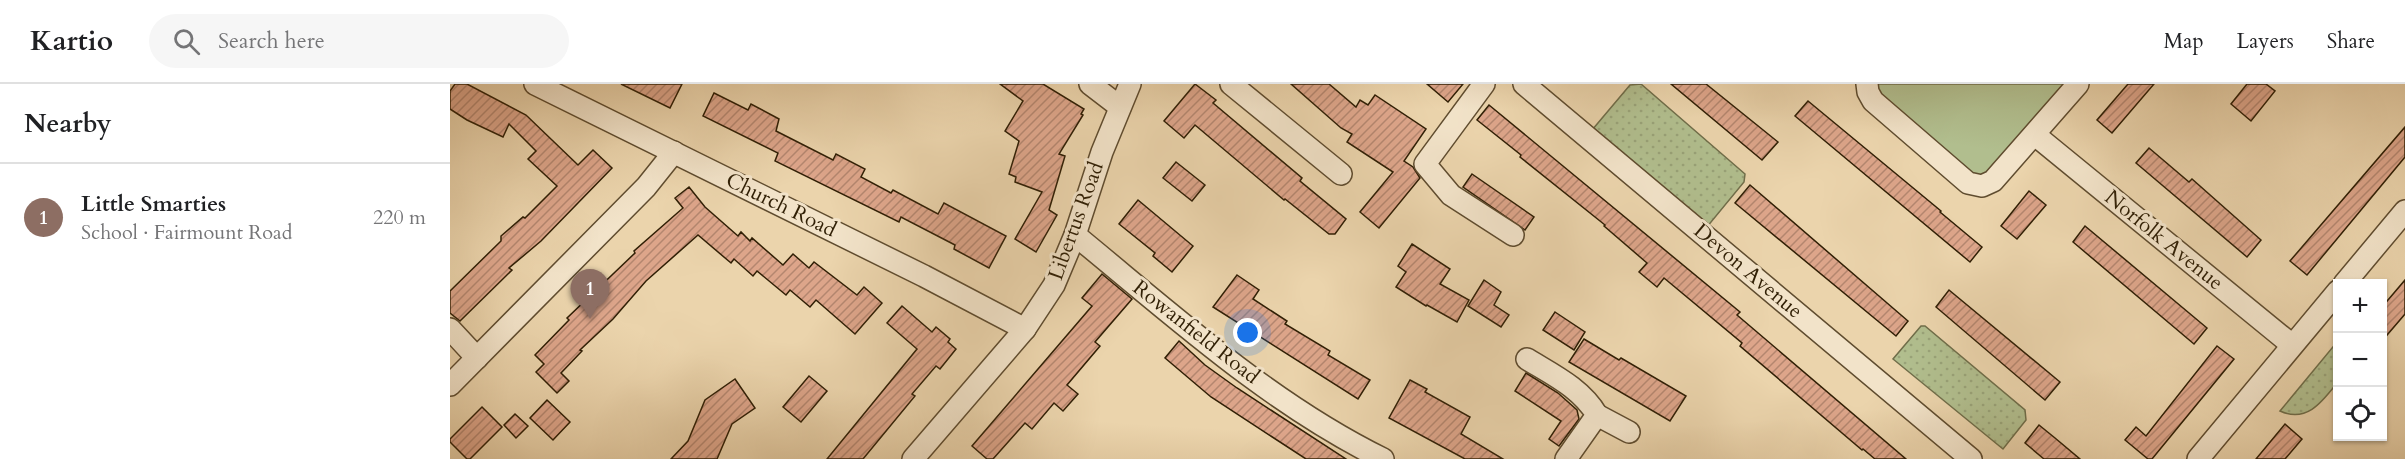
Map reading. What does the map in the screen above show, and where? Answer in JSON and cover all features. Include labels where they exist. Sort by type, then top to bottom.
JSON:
[{"type":"street","points":[[1090,84],[1120,107]]},
{"type":"street","name":"Libertus Road","points":[[913,459],[1025,329],[1054,285],[1075,235],[1102,152],[1130,84]]},
{"type":"street","points":[[1231,84],[1341,174]]},
{"type":"street","points":[[1484,84],[1425,164],[1450,195],[1513,234]]},
{"type":"street","name":"Devon Avenue","points":[[1524,84],[1971,459]]},
{"type":"street","points":[[1867,84],[1873,101],[1968,183],[1975,186],[1982,186],[1993,181],[2036,135],[2078,84]]},
{"type":"street","name":"Church Road","points":[[539,85],[924,276],[1025,329]]},
{"type":"street","name":"Norfolk Avenue","points":[[2036,135],[2292,345]]},
{"type":"street","points":[[450,385],[646,187],[674,152]]},
{"type":"street","points":[[2348,279],[2405,212]]},
{"type":"street","name":"Rowanfield Road","points":[[1075,235],[1230,361],[1307,414],[1378,458]]},
{"type":"street","points":[[2198,459],[2333,296]]},
{"type":"street","points":[[450,329],[477,358]]},
{"type":"street","points":[[1527,359],[1569,384],[1588,400],[1597,415],[1629,432]]},
{"type":"street","points":[[1566,459],[1597,415]]},
{"type":"green space","points":[[1641,84],[1745,174],[1744,182],[1702,233],[1587,136],[1630,85]]},
{"type":"green space","points":[[1876,84],[2067,84],[1991,174],[1977,176],[1967,174],[1880,100]]},
{"type":"green space","points":[[1921,326],[1925,326],[2025,410],[2026,420],[2003,449],[1893,359]]},
{"type":"green space","points":[[2333,347],[2333,388],[2313,409],[2298,414],[2280,411]]},
{"type":"building","points":[[455,84],[467,84],[526,115],[578,165],[593,150],[612,168],[541,241],[509,268],[512,270],[460,321],[450,313],[450,291],[501,241],[501,236],[523,217],[525,218],[557,186],[528,159],[536,151],[509,124],[503,137],[450,109],[450,91]]},
{"type":"building","points":[[621,84],[682,84],[670,108]]},
{"type":"building","points":[[1000,84],[1043,84],[1084,109],[1081,114],[1083,115],[1059,154],[1065,156],[1049,210],[1057,215],[1036,252],[1015,239],[1042,192],[1015,182],[1016,177],[1009,174],[1019,141],[1005,131],[1023,101]]},
{"type":"building","points":[[1195,84],[1216,100],[1213,103],[1302,178],[1300,181],[1346,219],[1335,234],[1329,234],[1284,200],[1195,125],[1184,138],[1164,121]]},
{"type":"building","points":[[1291,84],[1329,84],[1356,107],[1360,100],[1368,105],[1375,95],[1426,129],[1404,161],[1413,167],[1420,178],[1379,228],[1360,212],[1393,172],[1347,142],[1352,134],[1341,128]]},
{"type":"building","points":[[1427,84],[1463,84],[1448,102]]},
{"type":"building","points":[[1671,84],[1706,84],[1778,142],[1762,160]]},
{"type":"building","points":[[2128,84],[2154,84],[2112,133],[2097,120]]},
{"type":"building","points":[[2247,84],[2266,84],[2275,91],[2251,121],[2231,104]]},
{"type":"building","points":[[714,93],[748,110],[751,104],[779,119],[776,131],[833,160],[836,154],[865,169],[861,177],[891,193],[893,190],[938,214],[944,203],[1006,236],[989,268],[954,249],[955,245],[901,217],[899,222],[775,161],[778,153],[703,116]]},
{"type":"building","points":[[1808,101],[1982,247],[1970,262],[1795,116]]},
{"type":"building","points":[[1489,105],[1740,312],[1737,315],[1906,459],[1875,459],[1862,450],[1740,346],[1742,343],[1664,278],[1657,287],[1639,272],[1647,263],[1605,225],[1477,120]]},
{"type":"building","points":[[2405,127],[2405,157],[2307,275],[2290,261]]},
{"type":"building","points":[[2149,148],[2189,182],[2192,179],[2261,240],[2247,257],[2136,163]]},
{"type":"building","points":[[1176,162],[1205,185],[1192,201],[1163,178]]},
{"type":"building","points":[[1472,174],[1534,217],[1525,230],[1463,187]]},
{"type":"building","points":[[1750,185],[1908,321],[1896,336],[1735,203]]},
{"type":"building","points":[[689,187],[705,207],[738,236],[741,232],[750,241],[752,238],[783,265],[793,254],[809,268],[814,262],[857,295],[864,287],[882,303],[855,334],[816,300],[810,307],[790,290],[786,295],[757,271],[753,276],[734,259],[731,263],[698,235],[646,281],[613,319],[580,350],[582,351],[561,373],[569,381],[557,393],[536,372],[544,364],[535,355],[569,320],[567,318],[635,253],[634,251],[683,208],[675,198]]},
{"type":"building","points":[[2029,191],[2046,205],[2017,239],[2001,226]]},
{"type":"building","points":[[1138,200],[1193,246],[1172,272],[1153,256],[1155,253],[1119,224]]},
{"type":"building","points":[[2085,226],[2207,328],[2194,344],[2073,242]]},
{"type":"building","points":[[1412,244],[1450,269],[1440,284],[1469,300],[1457,322],[1396,287],[1406,272],[1398,266]]},
{"type":"building","points":[[1102,274],[1132,299],[1095,342],[1100,346],[1067,385],[1078,394],[1063,411],[1054,403],[1032,429],[1025,423],[993,459],[987,459],[972,446],[1092,306],[1082,298]]},
{"type":"building","points":[[1237,275],[1259,290],[1253,299],[1287,321],[1285,324],[1330,351],[1328,355],[1370,380],[1358,399],[1213,307]]},
{"type":"building","points":[[1484,280],[1501,292],[1494,305],[1509,315],[1501,327],[1468,306]]},
{"type":"building","points":[[2405,280],[2405,314],[2387,335],[2387,333],[2387,301]]},
{"type":"building","points":[[1949,290],[2060,382],[2045,400],[1936,307]]},
{"type":"building","points":[[902,306],[932,332],[936,327],[950,339],[948,342],[956,349],[940,369],[936,366],[912,394],[915,396],[863,459],[827,459],[917,349],[887,323]]},
{"type":"building","points":[[1555,312],[1585,332],[1574,350],[1543,330]]},
{"type":"building","points":[[1584,339],[1686,396],[1670,421],[1569,362]]},
{"type":"building","points":[[1179,341],[1205,365],[1237,388],[1346,459],[1306,459],[1211,397],[1165,358]]},
{"type":"building","points":[[2217,346],[2234,359],[2152,459],[2148,459],[2125,440],[2136,427],[2146,436]]},
{"type":"building","points":[[1526,373],[1558,393],[1577,410],[1579,419],[1559,446],[1549,439],[1561,421],[1515,391]]},
{"type":"building","points":[[809,376],[827,391],[801,422],[783,407]]},
{"type":"building","points":[[735,379],[755,408],[732,424],[717,459],[671,459],[688,441],[705,400]]},
{"type":"building","points":[[1410,380],[1427,389],[1425,392],[1470,417],[1461,434],[1503,459],[1465,459],[1389,418]]},
{"type":"building","points":[[547,400],[570,422],[553,440],[530,418]]},
{"type":"building","points":[[482,407],[502,427],[470,459],[467,459],[450,442],[450,439]]},
{"type":"building","points":[[515,414],[528,426],[516,438],[504,425]]},
{"type":"building","points":[[2285,424],[2302,439],[2285,459],[2256,459]]},
{"type":"building","points":[[2039,425],[2080,459],[2044,459],[2025,443]]},
{"type":"place","name":"Little Smarties","points":[[590,319]]}]
